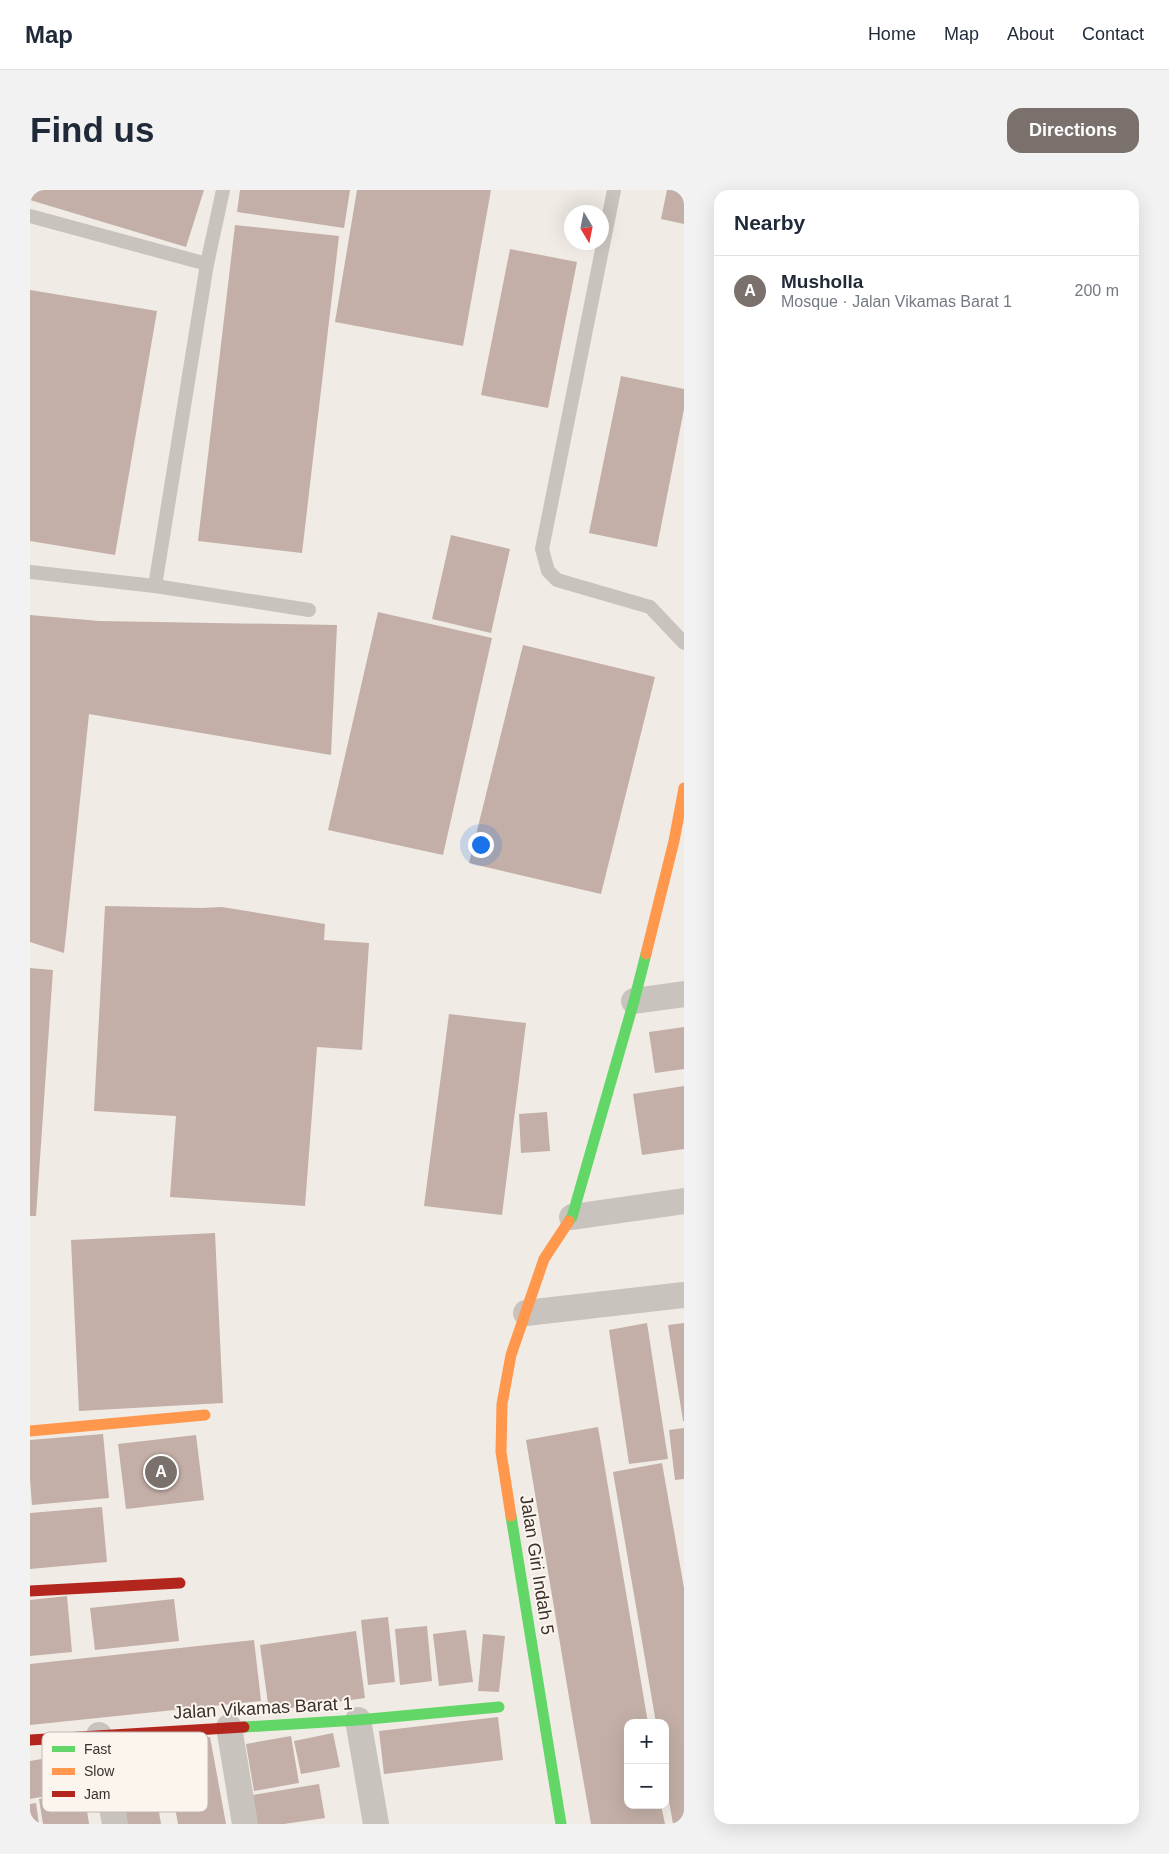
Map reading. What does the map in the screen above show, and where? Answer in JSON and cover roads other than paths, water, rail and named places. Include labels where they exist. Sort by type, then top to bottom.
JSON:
[{"type":"street","name":"Jalan Giri Indah 5","points":[[561,1824],[501,1452],[502,1404],[511,1355],[544,1258],[572,1216],[679,840],[684,788]]},
{"type":"street","points":[[634,1001],[684,994]]},
{"type":"street","points":[[572,1216],[684,1200]]},
{"type":"street","points":[[526,1313],[684,1295]]},
{"type":"street","points":[[30,1431],[205,1415]]},
{"type":"street","points":[[30,1591],[180,1583]]},
{"type":"street","name":"Jalan Vikamas Barat 1","points":[[148,1732],[358,1720],[499,1707]]},
{"type":"street","points":[[358,1720],[376,1824]]},
{"type":"street","points":[[229,1727],[245,1824]]},
{"type":"lane","points":[[155,586],[207,264],[223,190]]},
{"type":"lane","points":[[614,190],[542,549],[548,571],[557,580],[650,607],[684,643]]},
{"type":"lane","points":[[30,216],[207,264]]},
{"type":"lane","points":[[30,572],[155,586],[308,610]]},
{"type":"place","name":"Musholla","points":[[161,1472]]}]
